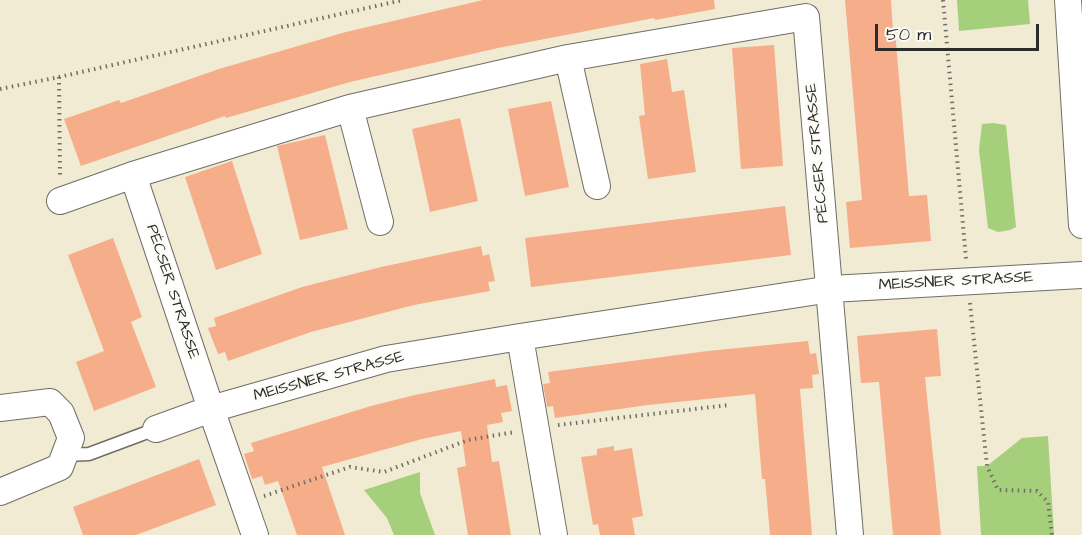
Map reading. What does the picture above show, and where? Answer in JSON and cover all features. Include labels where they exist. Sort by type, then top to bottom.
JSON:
[{"type":"street","points":[[1068,0],[1082,225]]},
{"type":"street","name":"PÉCSER STRASSE","points":[[60,201],[133,175],[350,108],[568,58],[805,13],[831,289]]},
{"type":"street","points":[[568,58],[597,186]]},
{"type":"street","points":[[350,108],[380,222]]},
{"type":"street","name":"PÉCSER STRASSE","points":[[133,175],[211,409]]},
{"type":"street","name":"MEISSNER STRASSE","points":[[156,429],[211,409],[386,359],[831,289],[1082,275]]},
{"type":"street","points":[[831,289],[850,535]]},
{"type":"street","points":[[520,337],[554,535]]},
{"type":"street","points":[[0,408],[50,402],[62,412],[71,438],[60,467],[0,492]]},
{"type":"street","points":[[211,409],[255,535]]},
{"type":"lane","name":"MEISSNER STRASSE","points":[[65,454],[89,454],[156,429]]},
{"type":"path","points":[[0,89],[403,0]]},
{"type":"path","points":[[943,0],[987,466],[998,490],[1037,491],[1048,502],[1052,535]]},
{"type":"path","points":[[59,77],[60,201]]},
{"type":"path","points":[[243,502],[350,467],[384,472],[468,440],[536,428],[729,405]]},
{"type":"green space","points":[[957,0],[1028,0],[1030,24],[959,31]]},
{"type":"green space","points":[[982,124],[1006,125],[1016,227],[998,232],[988,228],[979,150]]},
{"type":"green space","points":[[1048,436],[1054,535],[981,535],[977,466],[987,466],[1022,438]]},
{"type":"green space","points":[[420,472],[420,493],[435,535],[394,535],[387,518],[364,490]]},
{"type":"building","points":[[483,0],[714,0],[715,9],[655,20],[654,18],[498,48],[350,82],[226,118],[225,116],[81,166],[64,119],[119,100],[121,103],[219,69],[346,32]]},
{"type":"building","points":[[845,0],[891,0],[909,196],[927,195],[931,241],[850,248],[846,202],[862,200]]},
{"type":"building","points":[[774,45],[783,166],[741,169],[732,48]]},
{"type":"building","points":[[667,59],[672,92],[684,90],[696,172],[648,179],[639,116],[645,115],[640,64]]},
{"type":"building","points":[[551,101],[569,187],[525,196],[508,109]]},
{"type":"building","points":[[460,118],[478,201],[430,212],[412,129]]},
{"type":"building","points":[[325,135],[348,229],[300,240],[277,146]]},
{"type":"building","points":[[232,161],[262,254],[216,270],[185,177]]},
{"type":"building","points":[[785,206],[791,255],[531,287],[525,238]]},
{"type":"building","points":[[113,238],[142,317],[131,322],[156,387],[94,411],[76,362],[104,351],[68,255]]},
{"type":"building","points":[[481,246],[483,256],[489,254],[495,281],[488,282],[490,291],[414,305],[311,332],[228,361],[225,352],[218,354],[208,328],[216,326],[214,318],[302,287],[381,267]]},
{"type":"building","points":[[937,329],[941,376],[925,377],[941,535],[893,535],[879,382],[861,383],[857,336]]},
{"type":"building","points":[[808,341],[810,354],[816,353],[819,374],[812,375],[813,388],[800,389],[812,535],[770,535],[765,479],[762,479],[755,394],[648,405],[555,418],[553,406],[547,407],[543,384],[550,383],[548,372],[708,351]]},
{"type":"building","points":[[495,379],[496,387],[507,385],[512,411],[501,413],[503,422],[487,425],[492,462],[499,461],[511,535],[468,535],[457,468],[466,466],[461,431],[422,439],[322,467],[345,535],[297,535],[278,481],[265,485],[262,476],[252,479],[244,454],[254,451],[251,443],[371,406]]},
{"type":"building","points":[[614,446],[614,451],[632,448],[643,516],[632,518],[635,535],[600,535],[598,524],[593,525],[581,457],[597,455],[597,449]]},
{"type":"building","points":[[199,459],[216,505],[136,535],[83,535],[73,507]]}]
